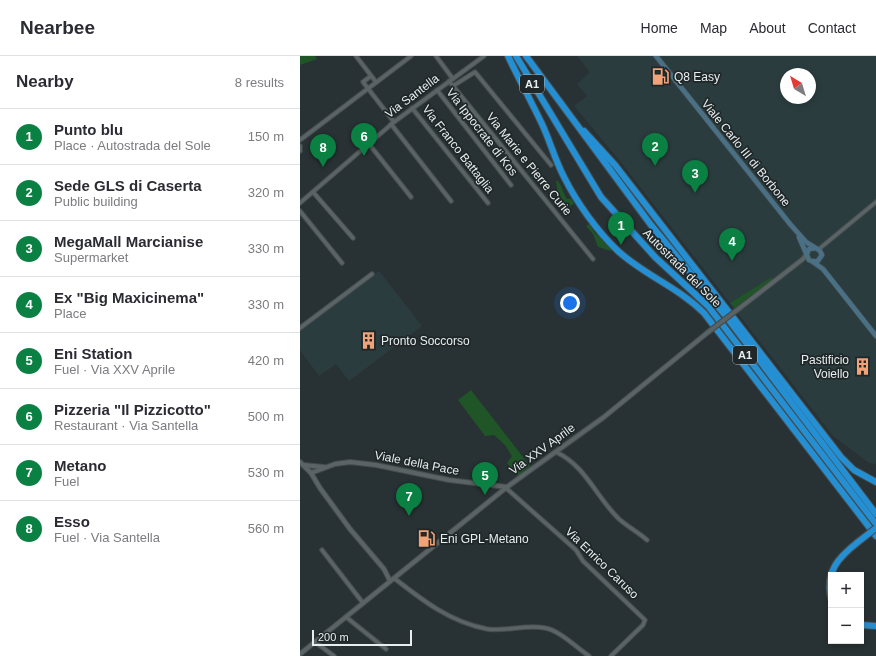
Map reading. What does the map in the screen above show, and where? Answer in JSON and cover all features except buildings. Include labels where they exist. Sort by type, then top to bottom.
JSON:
[{"type":"highway","points":[[508,56],[542,124],[564,177],[581,206],[594,224],[621,253],[638,267],[677,290],[704,313],[876,536]]},
{"type":"highway","name":"Autostrada del Sole","points":[[516,56],[601,197],[655,257],[708,306],[876,524]]},
{"type":"highway","name":"Autostrada del Sole","points":[[526,56],[651,225],[725,315],[876,514]]},
{"type":"highway","points":[[574,122],[597,144],[615,165],[841,457],[854,470],[876,482]]},
{"type":"highway","points":[[833,572],[835,564],[876,528]]},
{"type":"highway","points":[[836,572],[842,559],[859,543],[876,532]]},
{"type":"highway","points":[[864,626],[876,628]]},
{"type":"highway","points":[[864,628],[876,628]]},
{"type":"main road","name":"Viale Carlo III di Borbone","points":[[656,56],[790,224],[806,242],[816,248],[821,257],[822,264],[832,279],[876,336]]},
{"type":"main road","name":"Viale Carlo III di Borbone","points":[[790,224],[803,244],[812,262],[823,269],[832,279]]},
{"type":"main road","points":[[807,254],[809,249],[816,248]]},
{"type":"main road","points":[[812,262],[819,261],[821,257]]},
{"type":"street","points":[[356,56],[376,82]]},
{"type":"street","points":[[300,140],[411,56]]},
{"type":"street","name":"Via Marie e Pierre Curie","points":[[436,56],[451,80],[453,86],[593,259]]},
{"type":"street","name":"Via Santella","points":[[300,203],[392,123],[484,56]]},
{"type":"street","points":[[453,86],[475,72],[551,165]]},
{"type":"street","points":[[371,76],[363,82],[451,201]]},
{"type":"street","name":"Via Ippocrate di Kos","points":[[437,90],[511,185]]},
{"type":"street","name":"Via Franco Battaglia","points":[[412,108],[488,203]]},
{"type":"street","points":[[368,144],[411,197]]},
{"type":"street","points":[[300,146],[300,151]]},
{"type":"street","points":[[313,192],[353,238]]},
{"type":"street","points":[[816,248],[876,202]]},
{"type":"street","points":[[300,211],[342,262]]},
{"type":"street","name":"Via XXV Aprile","points":[[300,654],[506,487],[604,417],[707,333],[798,264],[807,254]]},
{"type":"street","name":"Via XXV Aprile","points":[[798,264],[805,261],[812,262]]},
{"type":"street","points":[[300,328],[372,274]]},
{"type":"street","points":[[556,452],[565,456],[578,466],[620,519],[646,540]]},
{"type":"street","name":"Viale della Pace","points":[[325,467],[343,462],[362,463],[449,480],[506,487]]},
{"type":"street","points":[[302,463],[325,467]]},
{"type":"street","points":[[302,463],[311,473],[350,529],[392,579],[433,608],[458,620],[487,628],[546,628],[555,632],[589,656]]},
{"type":"street","points":[[311,473],[325,467]]},
{"type":"street","name":"Via Enrico Caruso","points":[[506,487],[576,550],[583,561],[645,620],[643,625],[612,656]]},
{"type":"street","points":[[322,550],[363,603]]},
{"type":"street","points":[[346,617],[386,649]]},
{"type":"street","points":[[315,642],[334,656]]},
{"type":"shaded area","points":[[577,56],[876,56],[876,464],[869,463],[833,436],[620,161],[574,106],[587,96],[577,84],[590,72]]},
{"type":"shaded area","points":[[379,271],[422,326],[349,381],[336,364],[319,376],[300,350],[300,331]]},
{"type":"green space","points":[[300,56],[315,56],[317,59],[300,65]]},
{"type":"green space","points":[[556,181],[558,181],[567,199],[571,199],[574,203],[566,210],[558,193]]},
{"type":"green space","points":[[589,224],[595,233],[612,248],[611,251],[598,247],[593,234],[586,226]]},
{"type":"green space","points":[[772,277],[772,280],[734,308],[730,303]]},
{"type":"green space","points":[[471,390],[530,466],[518,476],[507,463],[512,456],[505,445],[494,435],[485,436],[458,400]]},
{"type":"place","name":"Q8 Easy","points":[[661,77]]},
{"type":"place","name":"Pizzeria \"Il Pizzicotto\"","points":[[364,156]]},
{"type":"place","name":"Sede GLS di Caserta","points":[[655,166]]},
{"type":"place","name":"Esso","points":[[323,167]]},
{"type":"place","name":"MegaMall Marcianise","points":[[695,193]]},
{"type":"place","name":"Punto blu","points":[[621,245]]},
{"type":"place","name":"Ex \"Big Maxicinema\"","points":[[732,261]]},
{"type":"place","name":"Pronto Soccorso","points":[[368,341]]},
{"type":"place","name":"Pastificio Voiello","points":[[862,367]]},
{"type":"place","name":"Eni Station","points":[[485,495]]},
{"type":"place","name":"Metano","points":[[409,516]]},
{"type":"place","name":"Eni GPL-Metano","points":[[427,539]]}]
